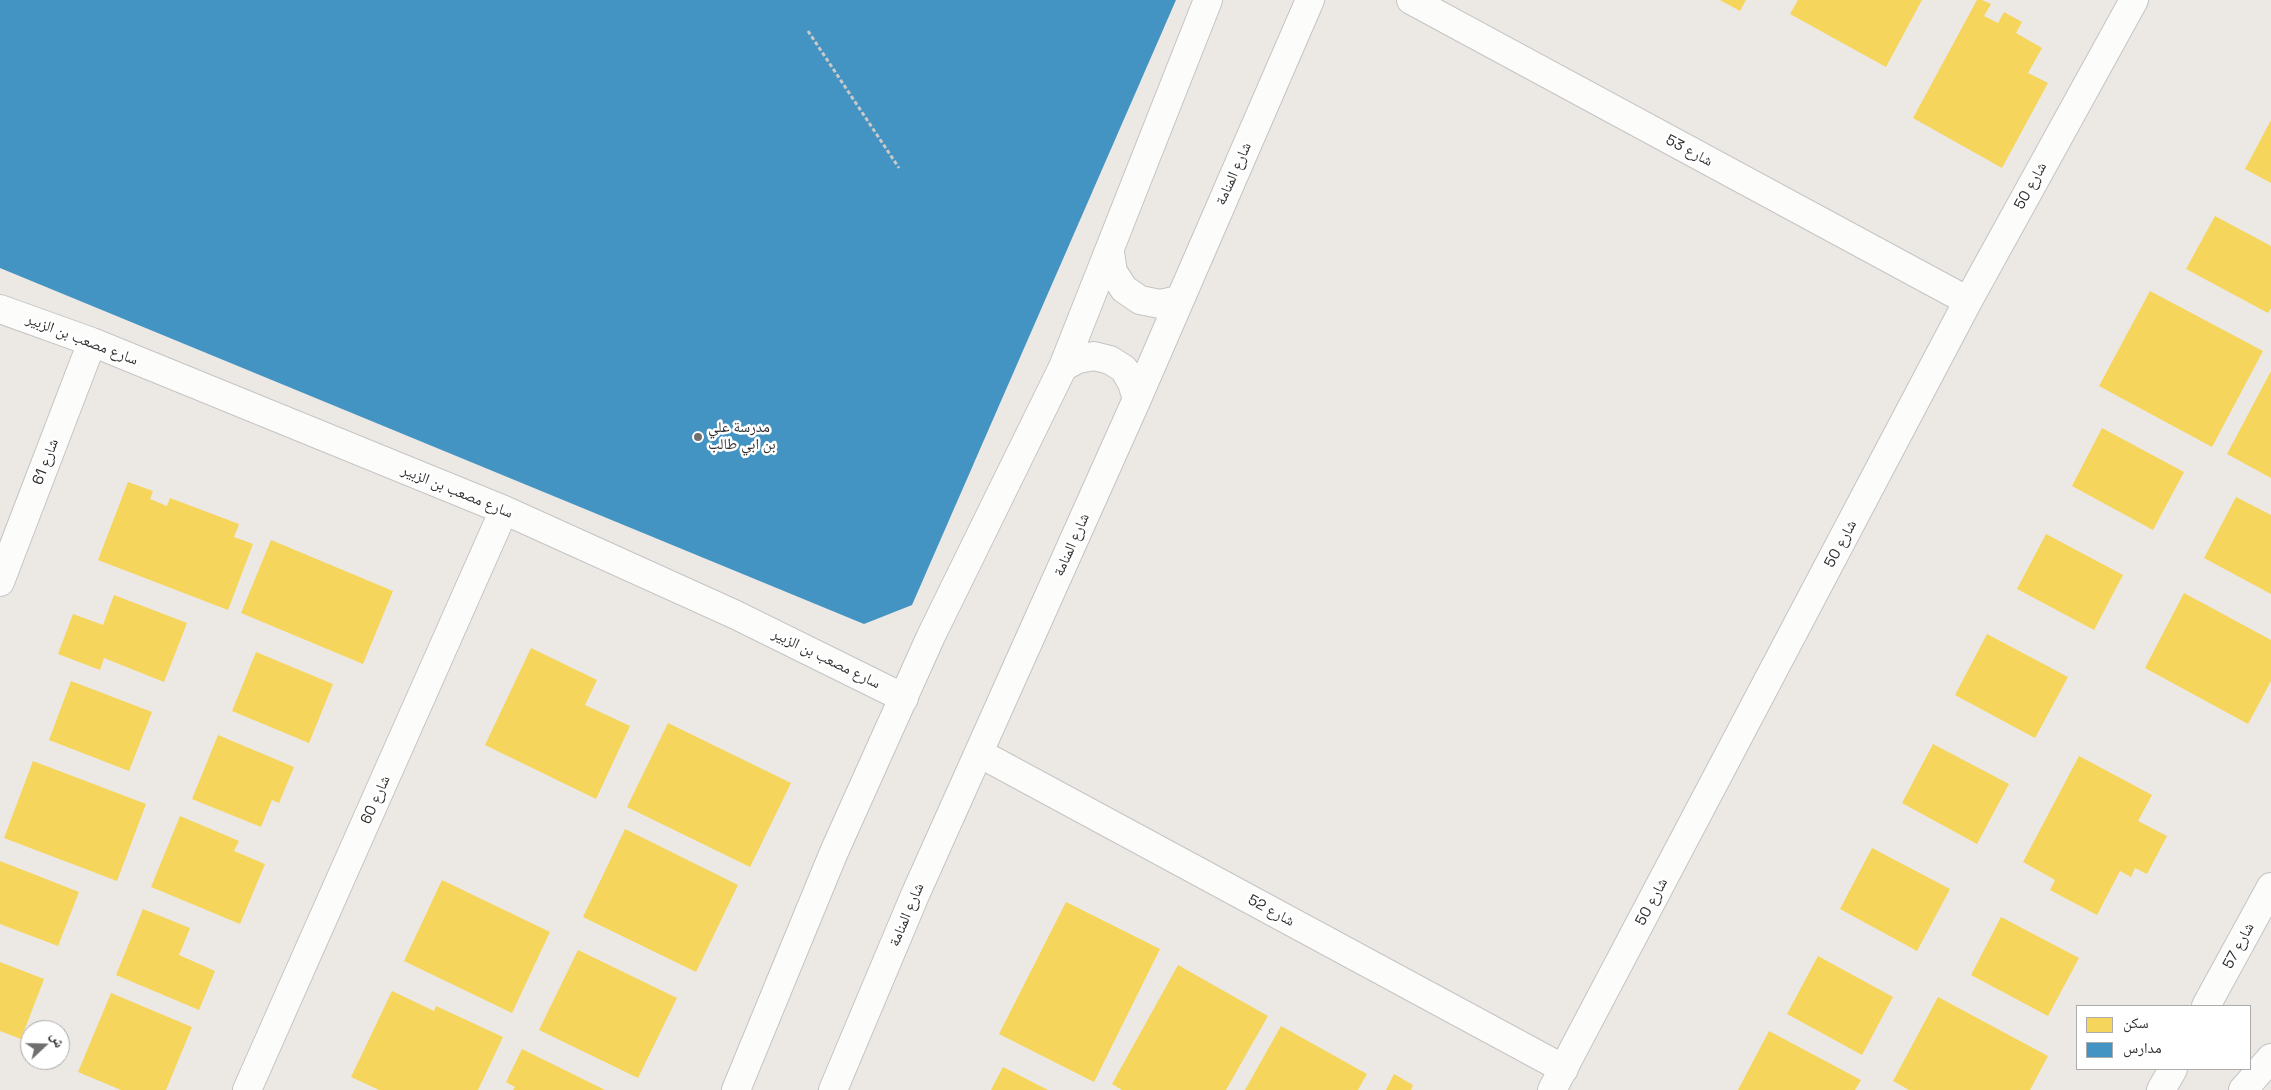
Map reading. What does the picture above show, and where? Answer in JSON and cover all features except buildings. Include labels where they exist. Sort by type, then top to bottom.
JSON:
[{"type":"street","points":[[736,1090],[834,852],[931,636],[1063,367],[1110,253],[1208,0]]},
{"type":"street","name":"شارع المنامة","points":[[833,1090],[915,895],[1137,399],[1310,0]]},
{"type":"street","name":"شارع 53","points":[[1411,0],[1968,301]]},
{"type":"street","name":"شارع 50","points":[[1558,1079],[1968,301],[2134,0]]},
{"type":"street","points":[[1110,253],[1113,272],[1124,288],[1140,300],[1160,304],[1179,300]]},
{"type":"street","name":"سارع مصعب بن الزبير","points":[[0,309],[92,342],[504,510],[736,615],[904,698]]},
{"type":"street","name":"شارع 61","points":[[0,582],[92,342]]},
{"type":"street","points":[[1063,367],[1078,359],[1094,356],[1110,360],[1124,369],[1132,383],[1137,399]]},
{"type":"street","name":"شارع 60","points":[[248,1090],[504,510]]},
{"type":"street","name":"شارع 52","points":[[979,753],[1558,1079]]},
{"type":"street","name":"شارع 57","points":[[2207,1005],[2271,887]]},
{"type":"street","points":[[2243,1090],[2271,1058]]},
{"type":"street","points":[[2161,1090],[2172,1070]]},
{"type":"path","points":[[808,31],[899,168]]},
{"type":"place","name":"مدرسة علي بن ابي طالب","points":[[698,437]]}]
